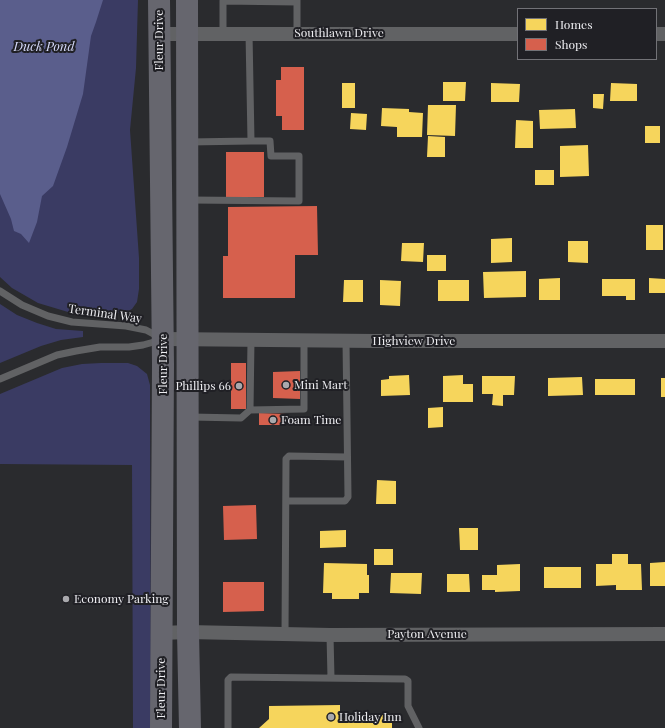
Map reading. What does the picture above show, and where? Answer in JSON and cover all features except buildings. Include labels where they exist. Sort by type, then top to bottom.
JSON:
[{"type":"main road","name":"Fleur Drive","points":[[159,0],[163,339],[161,728]]},
{"type":"main road","name":"Fleur Drive","points":[[187,0],[188,632],[190,728]]},
{"type":"street","name":"Southlawn Drive","points":[[159,34],[517,34]]},
{"type":"street","name":"Highview Drive","points":[[163,339],[304,341],[665,341]]},
{"type":"street","name":"Payton Avenue","points":[[161,633],[188,632],[330,635],[665,634]]},
{"type":"lane","points":[[224,33],[223,1],[297,1],[297,33]]},
{"type":"lane","points":[[249,33],[251,141]]},
{"type":"lane","points":[[187,142],[270,141],[270,156],[299,156],[299,201],[188,200]]},
{"type":"lane","name":"Terminal Way","points":[[0,291],[22,305],[48,316],[72,322],[126,326],[146,330],[163,339]]},
{"type":"lane","points":[[0,379],[57,355],[76,350],[100,347],[129,347],[143,345],[163,339]]},
{"type":"lane","points":[[250,410],[251,340]]},
{"type":"lane","points":[[188,417],[241,418],[250,410],[304,409],[304,341]]},
{"type":"lane","points":[[286,501],[345,500],[348,497],[346,341]]},
{"type":"lane","points":[[285,634],[286,459],[288,457],[347,457]]},
{"type":"lane","points":[[330,635],[331,678]]},
{"type":"lane","points":[[228,728],[229,678],[407,679],[408,706],[419,728]]},
{"type":"shaded area","points":[[0,0],[138,0],[136,68],[130,130],[139,258],[139,289],[137,302],[132,309],[126,312],[68,312],[38,303],[12,288],[0,277]]},
{"type":"shaded area","points":[[0,304],[17,315],[37,323],[56,329],[83,331],[83,337],[61,340],[41,346],[0,363]]},
{"type":"shaded area","points":[[128,363],[137,366],[147,374],[150,385],[151,728],[133,728],[132,465],[0,464],[0,394],[62,368],[82,364]]},
{"type":"water","name":"Duck Pond","points":[[0,0],[103,0],[91,36],[83,94],[67,147],[53,186],[42,196],[37,222],[29,243],[21,234],[14,231],[11,219],[0,194]]},
{"type":"place","name":"Mini Mart","points":[[286,385]]},
{"type":"place","name":"Phillips 66","points":[[239,386]]},
{"type":"place","name":"Foam Time","points":[[273,420]]},
{"type":"place","name":"Economy Parking","points":[[66,599]]},
{"type":"place","name":"Holiday Inn","points":[[331,717]]}]
